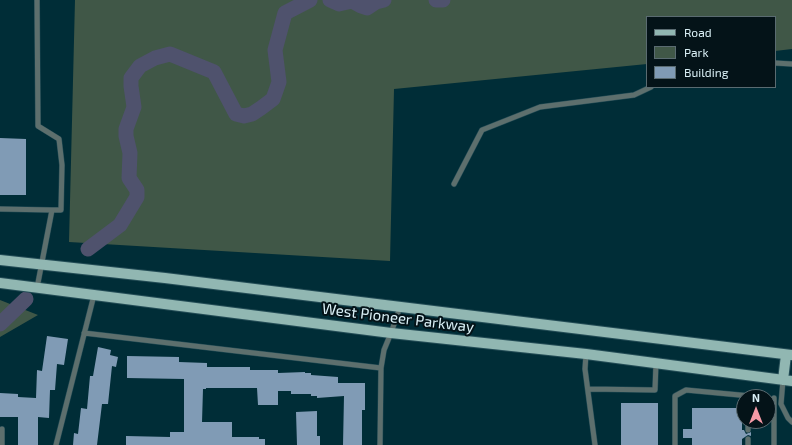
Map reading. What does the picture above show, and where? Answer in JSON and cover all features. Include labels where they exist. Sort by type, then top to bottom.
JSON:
[{"type":"main road","name":"West Pioneer Parkway","points":[[0,260],[789,355]]},
{"type":"main road","name":"West Pioneer Parkway","points":[[0,283],[391,333],[586,354],[788,381]]},
{"type":"main road","points":[[788,381],[789,355]]},
{"type":"lane","points":[[0,209],[61,210],[62,165],[59,139],[38,126],[37,0]]},
{"type":"lane","points":[[776,63],[792,64]]},
{"type":"lane","points":[[454,184],[482,130],[540,107],[634,95],[649,88]]},
{"type":"lane","points":[[37,288],[52,210]]},
{"type":"lane","points":[[56,445],[94,295]]},
{"type":"lane","points":[[380,445],[381,368],[384,350],[400,307]]},
{"type":"lane","points":[[84,334],[381,368]]},
{"type":"lane","points":[[586,354],[586,369],[595,445]]},
{"type":"lane","points":[[588,389],[655,390],[656,363]]},
{"type":"lane","points":[[788,381],[781,404],[788,418],[792,422]]},
{"type":"lane","points":[[675,445],[675,396],[686,390],[736,395]]},
{"type":"lane","points":[[776,398],[782,399]]},
{"type":"lane","points":[[2,429],[2,445]]},
{"type":"lane","points":[[774,429],[774,445]]},
{"type":"lane","points":[[748,439],[748,445]]},
{"type":"green space","points":[[75,0],[792,0],[792,49],[776,51],[776,16],[646,16],[646,64],[394,89],[390,261],[69,242]]},
{"type":"green space","points":[[0,300],[38,315],[0,337]]},
{"type":"building","points":[[0,138],[26,139],[26,195],[0,195]]},
{"type":"building","points":[[47,336],[68,339],[64,365],[57,364],[55,390],[50,390],[49,418],[38,417],[38,445],[18,445],[18,417],[0,417],[0,393],[18,394],[18,397],[36,398],[37,370],[42,371]]},
{"type":"building","points":[[98,347],[111,350],[110,355],[118,357],[116,367],[112,366],[108,404],[102,404],[97,445],[73,445],[74,433],[78,434],[81,408],[87,409],[90,376],[93,376]]},
{"type":"building","points":[[127,356],[179,357],[179,362],[207,363],[207,367],[250,367],[250,370],[278,370],[278,373],[305,372],[311,373],[311,375],[338,377],[338,383],[365,383],[365,410],[362,410],[362,445],[343,445],[344,396],[317,398],[317,396],[311,396],[311,394],[291,394],[291,391],[278,391],[278,405],[258,405],[257,388],[206,388],[203,389],[202,422],[232,422],[232,437],[259,437],[259,439],[265,439],[265,445],[126,445],[126,436],[170,437],[170,432],[184,432],[184,379],[127,378]]},
{"type":"building","points":[[621,403],[658,403],[658,445],[621,445]]},
{"type":"building","points":[[692,408],[736,408],[736,429],[744,430],[746,434],[751,432],[751,436],[748,435],[742,439],[742,445],[692,445],[692,438],[683,438],[683,429],[692,429]]},
{"type":"building","points":[[317,411],[317,436],[320,436],[320,445],[297,445],[296,412]]},
{"type":"waterway","points":[[88,249],[120,225],[137,197],[137,190],[129,178],[130,153],[126,129],[134,107],[131,78],[140,66],[155,58],[170,54],[214,72],[236,114],[244,116],[252,114],[273,99],[279,82],[275,50],[285,13],[310,0]]},
{"type":"waterway","points":[[330,0],[339,4],[352,1],[367,8],[376,2],[384,0]]},
{"type":"waterway","points":[[436,0],[443,0]]},
{"type":"waterway","points":[[0,324],[26,299]]}]
